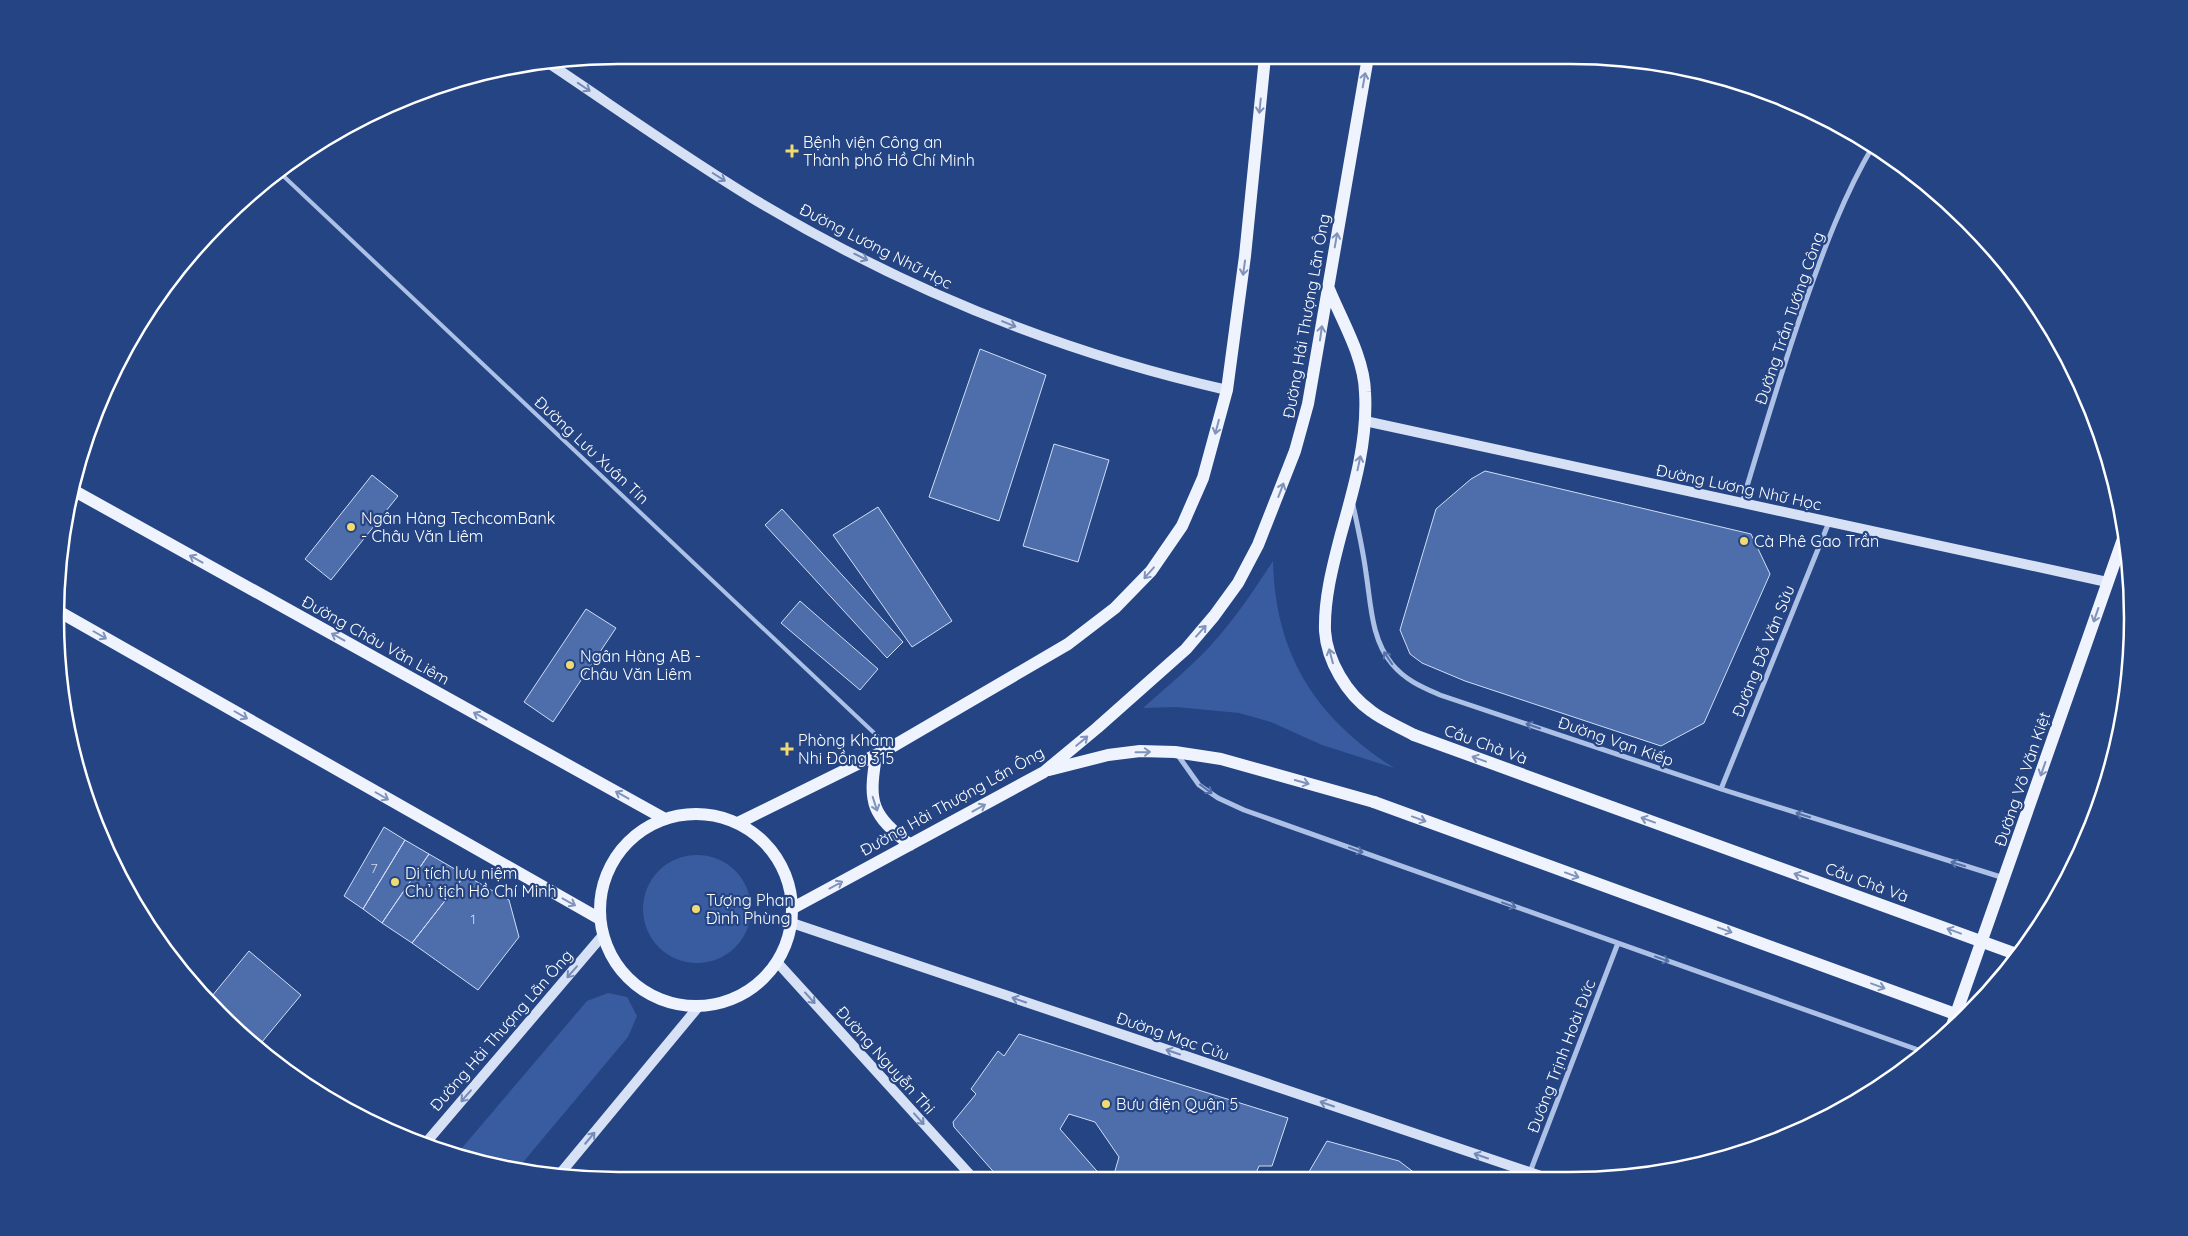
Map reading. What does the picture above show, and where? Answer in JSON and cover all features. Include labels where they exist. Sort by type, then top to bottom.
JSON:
[{"type":"main road","points":[[738,823],[876,756],[1068,644],[1115,608],[1151,571],[1182,526],[1203,478],[1227,390],[1246,256],[1264,64]]},
{"type":"main road","name":"Đường Hải Thượng Lãn Ông","points":[[793,908],[1044,772],[1186,648],[1214,616],[1238,582],[1265,529],[1295,451],[1308,404],[1367,64]]},
{"type":"main road","name":"Cầu Chà Và","points":[[1328,288],[1360,362],[1366,390],[1365,422],[1351,498],[1335,556],[1327,598],[1325,632],[1334,665],[1350,692],[1371,711],[1414,735],[2012,952]]},
{"type":"main road","name":"Đường Châu Văn Liêm","points":[[78,493],[665,819]]},
{"type":"main road","name":"Đường Võ Văn Kiệt","points":[[1955,1016],[2120,547]]},
{"type":"main road","points":[[64,614],[600,919]]},
{"type":"main road","points":[[1044,772],[1108,755],[1140,751],[1175,752],[1221,759],[1374,802],[1957,1015]]},
{"type":"main road","points":[[876,756],[871,784],[872,798],[877,812],[889,828],[910,845]]},
{"type":"main road","points":[[689,814],[714,815],[738,823],[756,834],[771,849],[783,867],[790,886],[793,908],[792,923],[785,946],[777,962],[760,982],[743,994],[720,1003],[699,1006],[673,1003],[649,994],[628,978],[613,958],[603,935],[600,919],[603,887],[617,855],[636,835],[665,819],[689,814]]},
{"type":"street","name":"Đường Lương Nhữ Học","points":[[555,67],[754,199],[838,246],[914,284],[1086,353],[1227,390]]},
{"type":"street","name":"Đường Trần Tướng Công","points":[[1742,503],[1768,417],[1818,266],[1844,202],[1859,169],[1869,152]]},
{"type":"street","name":"Đường Lương Nhữ Học","points":[[1365,422],[2107,582]]},
{"type":"street","name":"Đường Vạn Kiếp","points":[[1351,498],[1361,540],[1374,625],[1379,644],[1392,664],[1411,682],[1440,695],[1721,789],[2005,878]]},
{"type":"street","name":"Đường Đỗ Văn Sửu","points":[[1721,789],[1829,522]]},
{"type":"street","points":[[1175,752],[1199,785],[1218,798],[1244,810],[1917,1050]]},
{"type":"street","name":"Đường Mạc Cửu","points":[[792,923],[1522,1172]]},
{"type":"street","name":"Đường Hải Thượng Lãn Ông","points":[[429,1139],[603,935]]},
{"type":"street","name":"Đường Trịnh Hoài Đức","points":[[1529,1172],[1618,944]]},
{"type":"street","name":"Đường Nguyễn Thi","points":[[777,962],[968,1172]]},
{"type":"street","points":[[564,1169],[699,1006]]},
{"type":"lane","name":"Đường Lưu Xuân Tín","points":[[284,176],[890,748]]},
{"type":"shaded area","points":[[1273,561],[1276,595],[1282,626],[1292,655],[1305,681],[1342,728],[1366,749],[1394,768],[1322,745],[1271,722],[1239,713],[1176,707],[1143,708],[1192,665],[1219,636],[1254,590]]},
{"type":"shaded area","points":[[697,855],[718,859],[735,871],[747,888],[751,909],[747,930],[735,947],[718,959],[697,963],[676,959],[659,947],[647,930],[643,909],[647,888],[659,871],[676,859]]},
{"type":"shaded area","points":[[608,993],[627,997],[637,1016],[628,1037],[522,1164],[461,1149],[587,1001]]},
{"type":"building","points":[[980,349],[1046,375],[999,521],[929,497]]},
{"type":"building","points":[[1054,444],[1109,460],[1078,562],[1023,546]]},
{"type":"building","points":[[1485,471],[1751,534],[1770,574],[1704,723],[1661,746],[1465,681],[1422,663],[1410,654],[1400,630],[1436,509],[1471,479]]},
{"type":"building","name":"Ngân Hàng TechcomBank - Châu Văn Liêm","points":[[372,475],[398,496],[331,580],[305,559]]},
{"type":"building","points":[[878,507],[952,621],[912,647],[833,535]]},
{"type":"building","points":[[782,509],[903,642],[887,658],[765,525]]},
{"type":"building","points":[[800,601],[878,669],[860,690],[781,623]]},
{"type":"building","name":"Ngân Hàng AB - Châu Văn Liêm","points":[[586,609],[616,628],[553,722],[524,702]]},
{"type":"building","points":[[384,827],[405,840],[363,909],[344,896]]},
{"type":"building","name":"Di tích lưu niệm Chủ tịch Hồ Chí Minh","points":[[405,840],[429,854],[382,923],[363,909]]},
{"type":"building","points":[[429,854],[465,875],[412,943],[382,923]]},
{"type":"building","points":[[465,875],[509,900],[519,937],[478,990],[412,943]]},
{"type":"building","points":[[249,951],[301,995],[262,1042],[212,995]]},
{"type":"building","name":"Bưu điện Quận 5","points":[[1019,1034],[1288,1118],[1272,1166],[1259,1166],[1256,1172],[1115,1172],[1119,1157],[1095,1122],[1069,1114],[1060,1129],[1098,1172],[994,1172],[954,1127],[953,1122],[976,1094],[971,1089],[998,1051],[1004,1056]]},
{"type":"building","points":[[1327,1141],[1399,1161],[1413,1172],[1309,1172]]},
{"type":"place","name":"Bệnh viện Công an Thành phố Hồ Chí Minh","points":[[792,151]]},
{"type":"place","name":"Ngân Hàng TechcomBank - Châu Văn Liêm","points":[[351,527]]},
{"type":"place","name":"Cà Phê Gao Trần","points":[[1744,541]]},
{"type":"place","name":"Ngân Hàng AB - Châu Văn Liêm","points":[[570,665]]},
{"type":"place","name":"Phòng Khám Nhi Đồng 315","points":[[787,749]]},
{"type":"place","name":"Di tích lưu niệm Chủ tịch Hồ Chí Minh","points":[[395,882]]},
{"type":"place","name":"Tượng Phan Đình Phùng","points":[[696,909]]},
{"type":"place","name":"Bưu điện Quận 5","points":[[1106,1104]]}]
